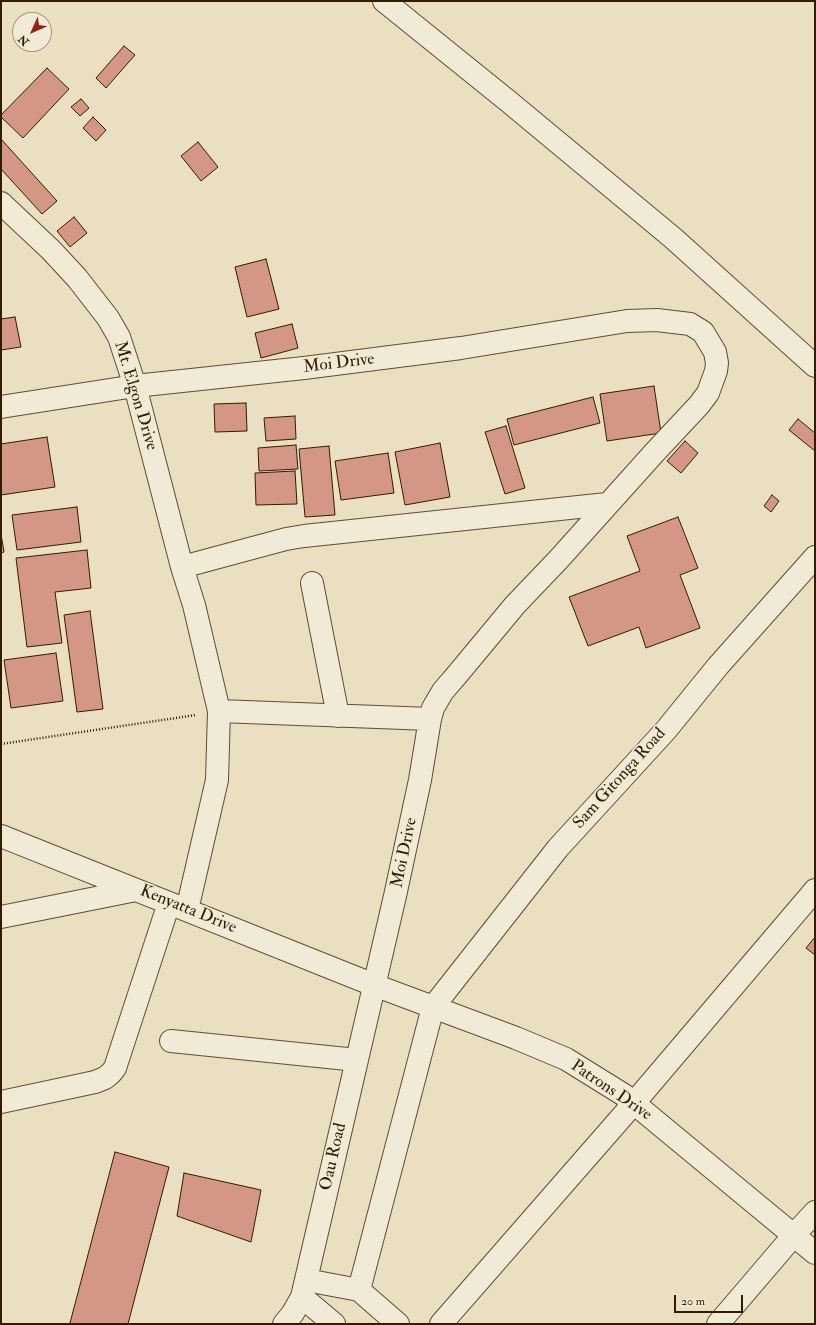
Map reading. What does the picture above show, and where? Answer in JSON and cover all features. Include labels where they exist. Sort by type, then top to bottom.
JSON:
[{"type":"street","points":[[384,1],[673,238],[815,366]]},
{"type":"street","name":"Mt. Elgon Drive","points":[[1,203],[77,278],[108,318],[119,337],[135,386],[182,567],[194,605],[219,711],[216,780],[178,907],[115,1068],[105,1078],[95,1082],[1,1102]]},
{"type":"street","name":"Moi Drive","points":[[1,408],[135,386],[304,368],[454,349],[628,321],[657,320],[690,324],[703,332],[707,337],[715,352],[717,362],[708,393],[699,405],[607,504],[558,560],[515,605],[456,676],[437,702],[430,719],[418,788],[396,896],[374,985]]},
{"type":"street","points":[[182,567],[286,539],[304,536],[607,504]]},
{"type":"street","name":"Sam Gitonga Road","points":[[433,1007],[558,848],[666,730],[718,666],[813,564]]},
{"type":"street","points":[[312,584],[338,716]]},
{"type":"street","points":[[219,711],[430,719]]},
{"type":"street","name":"Kenyatta Drive","points":[[1,836],[374,985]]},
{"type":"street","points":[[1,917],[136,890]]},
{"type":"street","points":[[441,1324],[634,1103],[815,890]]},
{"type":"street","name":"Patrons Drive","points":[[374,985],[544,1049],[566,1059],[611,1086],[634,1103],[815,1253]]},
{"type":"street","name":"Oau Road","points":[[284,1324],[293,1313],[304,1289],[374,985]]},
{"type":"street","points":[[359,1290],[433,1007]]},
{"type":"street","points":[[171,1041],[357,1060]]},
{"type":"street","points":[[718,1324],[815,1212]]},
{"type":"street","points":[[304,1289],[359,1290],[398,1324]]},
{"type":"street","points":[[304,1289],[334,1324]]},
{"type":"path","points":[[1,744],[219,711]]},
{"type":"building","points":[[124,46],[135,55],[106,88],[96,78]]},
{"type":"building","points":[[47,68],[69,89],[23,138],[1,117],[1,115]]},
{"type":"building","points":[[81,99],[89,108],[80,116],[71,107]]},
{"type":"building","points":[[93,117],[106,130],[96,141],[83,128]]},
{"type":"building","points":[[1,139],[57,201],[42,214],[1,169]]},
{"type":"building","points":[[198,142],[218,167],[201,181],[181,156]]},
{"type":"building","points":[[74,217],[87,233],[70,247],[57,231]]},
{"type":"building","points":[[266,259],[279,309],[247,317],[235,267]]},
{"type":"building","points":[[15,317],[21,347],[1,350],[1,319]]},
{"type":"building","points":[[292,324],[298,348],[261,358],[255,333]]},
{"type":"building","points":[[654,386],[661,433],[607,441],[600,394]]},
{"type":"building","points":[[593,397],[600,423],[514,445],[507,419]]},
{"type":"building","points":[[246,403],[247,431],[215,432],[214,404]]},
{"type":"building","points":[[295,416],[296,439],[266,441],[264,418]]},
{"type":"building","points":[[798,419],[815,433],[815,451],[789,430]]},
{"type":"building","points":[[506,426],[525,488],[505,494],[485,432]]},
{"type":"building","points":[[47,437],[55,487],[1,495],[1,444]]},
{"type":"building","points":[[685,441],[698,453],[681,473],[667,461]]},
{"type":"building","points":[[440,443],[450,497],[405,505],[395,452]]},
{"type":"building","points":[[296,445],[298,469],[259,471],[258,448]]},
{"type":"building","points":[[329,446],[335,515],[305,517],[299,449]]},
{"type":"building","points":[[388,453],[394,493],[341,500],[335,461]]},
{"type":"building","points":[[295,471],[297,504],[256,505],[255,473]]},
{"type":"building","points":[[772,495],[779,501],[771,512],[764,506]]},
{"type":"building","points":[[77,507],[81,542],[17,550],[12,515]]},
{"type":"building","points":[[678,517],[698,568],[680,575],[700,628],[646,648],[639,627],[588,646],[569,597],[640,571],[627,536]]},
{"type":"building","points":[[1,534],[4,552],[1,553]]},
{"type":"building","points":[[87,550],[91,588],[55,592],[62,643],[27,647],[16,558]]},
{"type":"building","points":[[90,611],[103,709],[77,712],[64,615]]},
{"type":"building","points":[[56,653],[63,701],[11,708],[4,660]]},
{"type":"building","points":[[815,937],[815,955],[806,948]]},
{"type":"building","points":[[115,1152],[169,1167],[128,1324],[73,1324],[70,1323]]},
{"type":"building","points":[[184,1173],[261,1190],[251,1242],[177,1216]]}]
